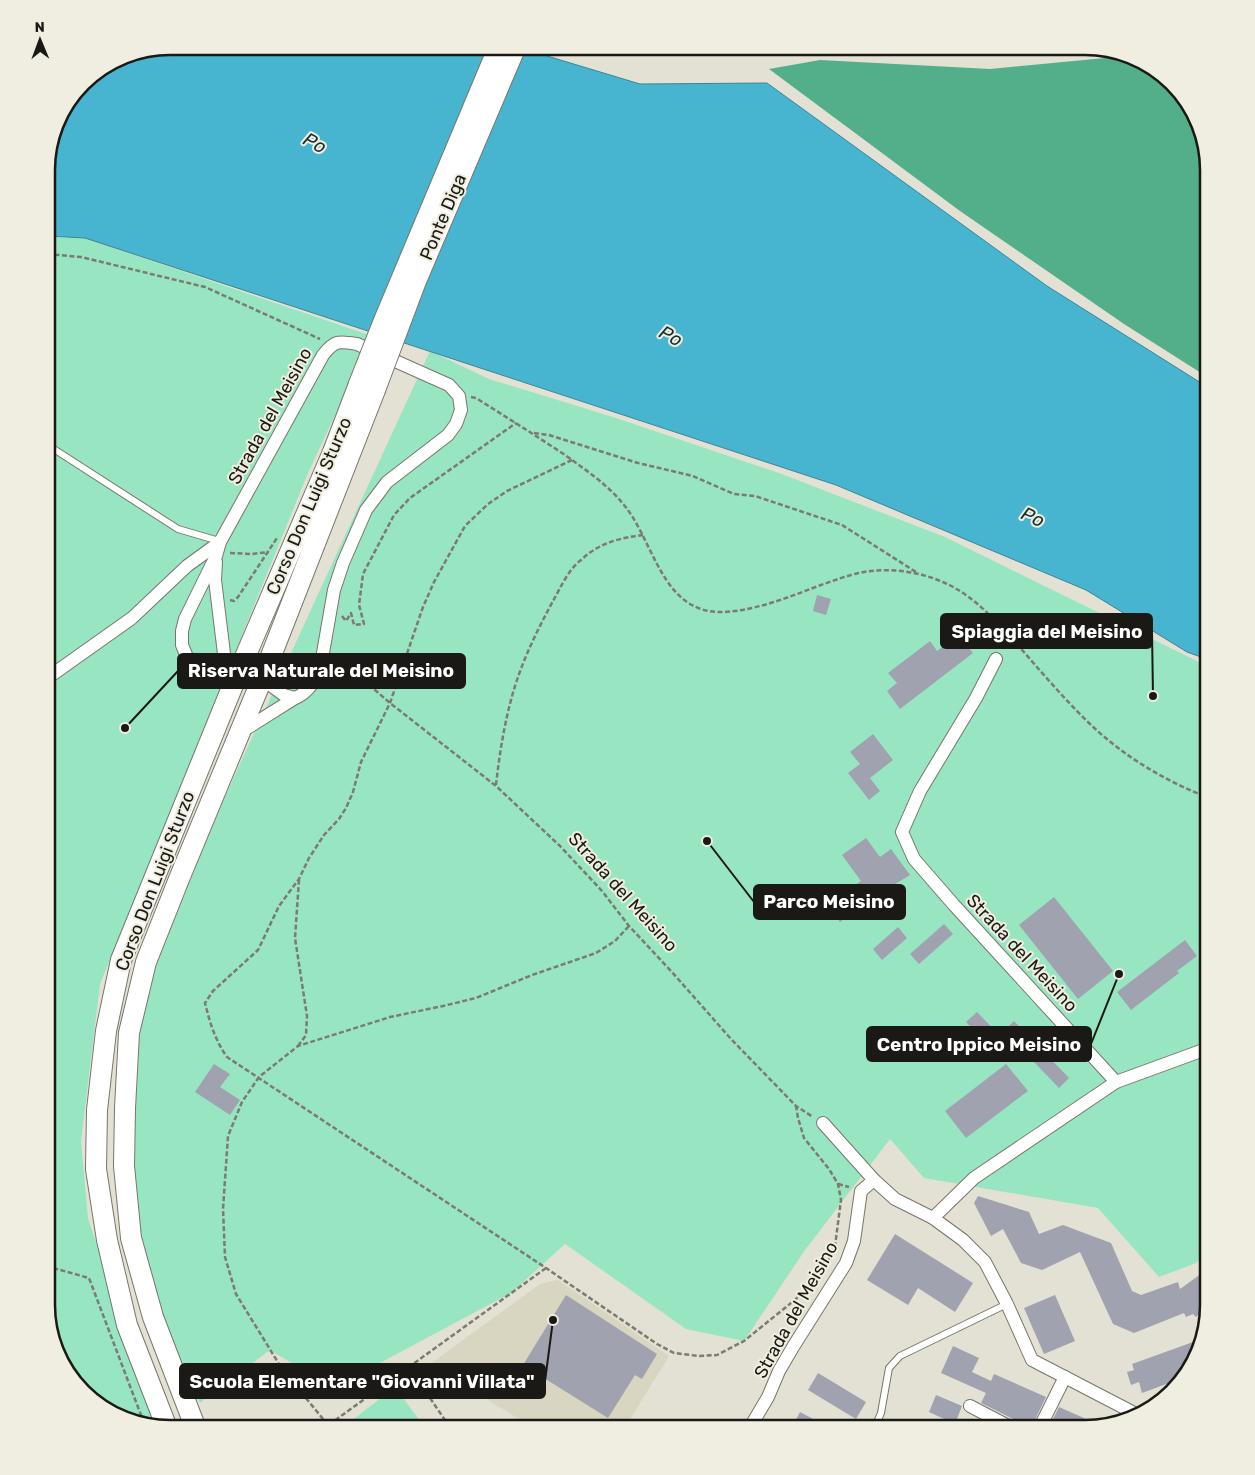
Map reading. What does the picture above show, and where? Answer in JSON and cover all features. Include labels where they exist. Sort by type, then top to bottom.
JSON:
[{"type":"main road","name":"Ponte Diga","points":[[367,387],[383,323],[495,55]]},
{"type":"main road","name":"Ponte Diga","points":[[367,387],[416,281],[512,55]]},
{"type":"main road","name":"Corso Don Luigi Sturzo","points":[[193,1420],[153,1317],[131,1238],[124,1166],[129,1033],[146,962],[262,679],[367,387]]},
{"type":"main road","name":"Corso Don Luigi Sturzo","points":[[164,1420],[127,1325],[106,1240],[96,1169],[97,1110],[106,1031],[121,960],[233,685],[333,452],[367,387]]},
{"type":"street","name":"Strada del Meisino","points":[[233,685],[195,667],[187,657],[182,645],[182,631],[186,619],[221,550],[323,355],[332,344],[345,342],[357,344],[449,385],[460,396]]},
{"type":"street","points":[[241,732],[308,690],[316,679],[324,652],[334,590],[366,510],[373,498],[387,482],[448,435],[456,424],[461,410],[460,396]]},
{"type":"street","name":"Strada del Meisino","points":[[221,550],[215,580],[226,670],[233,685]]},
{"type":"street","points":[[55,673],[132,618],[187,566],[221,550]]},
{"type":"street","name":"Strada del Meisino","points":[[996,659],[972,706],[920,791],[902,832],[914,859],[1116,1082]]},
{"type":"street","points":[[262,679],[284,695],[296,698]]},
{"type":"street","points":[[933,1218],[974,1178],[1116,1082],[1200,1051]]},
{"type":"street","points":[[823,1123],[874,1180],[895,1200],[933,1218],[963,1240],[985,1262],[1007,1304],[1032,1360],[1130,1411]]},
{"type":"street","name":"Strada del Meisino","points":[[754,1420],[768,1397],[792,1347],[846,1263],[854,1241],[861,1191],[874,1180]]},
{"type":"street","points":[[1044,1420],[1065,1377]]},
{"type":"street","points":[[970,1406],[997,1420]]},
{"type":"lane","points":[[55,450],[178,529],[221,550]]},
{"type":"lane","points":[[878,1420],[881,1412],[889,1368],[900,1356],[1007,1304]]},
{"type":"path","points":[[55,255],[81,257],[205,287],[332,344]]},
{"type":"path","points":[[460,396],[476,398],[533,433],[594,476],[624,505],[643,535],[666,580],[685,602],[703,610],[730,612],[766,605],[853,574],[884,570],[918,573]]},
{"type":"path","points":[[328,623],[337,624],[342,614],[346,621],[351,613],[354,625],[364,624],[359,605],[363,574],[394,515],[410,498],[516,423]]},
{"type":"path","points":[[533,433],[549,435],[638,463],[693,476],[734,494],[754,496],[842,525],[918,573],[947,584],[985,609],[1090,724],[1132,759],[1176,785],[1200,794]]},
{"type":"path","points":[[572,460],[507,491],[488,504],[465,526],[434,582],[423,607],[390,703],[360,762],[353,792],[346,808],[308,858],[299,879],[279,906],[258,950],[213,991],[205,1003],[218,1044],[227,1057],[247,1071],[260,1077],[657,1344],[674,1353],[699,1356],[717,1356],[744,1341],[796,1299],[828,1261],[835,1246],[842,1200],[838,1184],[829,1169],[804,1138],[796,1106]]},
{"type":"path","points":[[228,597],[230,601],[234,601],[269,552],[281,531]]},
{"type":"path","points":[[496,786],[502,738],[518,676],[540,625],[568,575],[579,560],[608,542],[643,535]]},
{"type":"path","points":[[221,550],[252,554],[269,552]]},
{"type":"path","name":"Strada del Meisino","points":[[324,652],[346,665],[390,703],[496,786],[560,846],[602,891],[629,926],[671,970],[731,1039],[796,1106],[823,1123]]},
{"type":"path","points":[[299,879],[296,938],[307,1016],[306,1035],[298,1046],[260,1077],[242,1102],[228,1136],[222,1210],[225,1257],[236,1294],[282,1369],[324,1420]]},
{"type":"path","points":[[298,1046],[390,1016],[476,998],[532,975],[596,953],[615,941],[629,926]]},
{"type":"path","points":[[335,1420],[546,1268]]},
{"type":"path","points":[[55,1269],[89,1278],[142,1416]]},
{"type":"path","points":[[409,1366],[445,1420]]},
{"type":"shaded area","points":[[558,1280],[669,1356],[630,1420],[520,1420],[430,1364],[540,1284]]},
{"type":"green space","points":[[1110,58],[1143,70],[1161,83],[1185,112],[1198,147],[1200,170],[1200,372],[1124,324],[960,211],[769,69],[820,60],[990,69]]},
{"type":"green space","points":[[55,237],[85,238],[372,336],[308,473],[100,984],[81,1141],[88,1218],[154,1419],[133,1414],[119,1408],[94,1392],[74,1369],[67,1356],[61,1342],[56,1320]]},
{"type":"green space","points":[[430,351],[489,379],[613,417],[779,473],[945,537],[1200,663],[1200,1259],[1196,1263],[1159,1277],[1098,1208],[924,1178],[890,1139],[805,1250],[744,1341],[686,1329],[565,1244],[511,1293],[333,1388],[270,1350],[200,1403],[170,1343],[149,1275],[136,1211],[131,1149],[132,1078],[154,959],[233,779]]},
{"type":"green space","points":[[395,1387],[419,1420],[353,1420]]},
{"type":"water","name":"Po","points":[[170,55],[544,55],[640,84],[767,83],[1047,286],[1200,382],[1200,657],[1187,652],[1086,590],[836,485],[85,238],[55,236],[55,162],[59,140],[70,112],[94,83],[112,70],[147,57]]},
{"type":"building","points":[[817,595],[831,599],[826,615],[813,611]]},
{"type":"building","points":[[958,635],[973,653],[900,709],[887,691],[897,683],[888,673],[930,641],[937,651]]},
{"type":"building","points":[[873,734],[893,760],[870,778],[880,791],[869,800],[848,773],[860,764],[850,752]]},
{"type":"building","points":[[866,838],[880,857],[891,849],[910,875],[874,897],[840,922],[827,904],[861,881],[842,855]]},
{"type":"building","points":[[1054,897],[1113,971],[1078,999],[1019,925]]},
{"type":"building","points":[[944,924],[953,934],[919,964],[910,954]]},
{"type":"building","points":[[898,927],[907,938],[882,960],[873,949]]},
{"type":"building","points":[[1185,940],[1197,956],[1177,971],[1179,973],[1131,1010],[1117,992]]},
{"type":"building","points":[[977,1012],[999,1035],[1014,1021],[1069,1078],[1059,1088],[1013,1040],[998,1055],[966,1022]]},
{"type":"building","points":[[214,1064],[230,1074],[220,1087],[240,1100],[230,1115],[195,1092]]},
{"type":"building","points":[[1006,1064],[1028,1091],[966,1138],[945,1111]]},
{"type":"building","points":[[978,1196],[1029,1212],[1039,1234],[1063,1225],[1111,1243],[1132,1291],[1141,1295],[1178,1282],[1180,1289],[1200,1275],[1199,1314],[1196,1317],[1193,1314],[1186,1317],[1184,1313],[1134,1333],[1113,1324],[1080,1252],[1042,1270],[1021,1263],[1003,1229],[991,1236],[974,1203]]},
{"type":"building","points":[[895,1234],[973,1283],[955,1312],[918,1288],[908,1305],[867,1280]]},
{"type":"building","points":[[566,1295],[657,1354],[642,1379],[635,1375],[608,1418],[523,1365]]},
{"type":"building","points":[[1055,1295],[1075,1341],[1044,1354],[1024,1308]]},
{"type":"building","points":[[1193,1343],[1181,1369],[1169,1383],[1142,1393],[1139,1382],[1131,1385],[1127,1372],[1134,1370],[1132,1364]]},
{"type":"building","points":[[953,1346],[979,1358],[972,1372],[991,1381],[994,1374],[1046,1397],[1035,1420],[1015,1420],[981,1403],[986,1393],[941,1373]]},
{"type":"building","points":[[818,1373],[866,1402],[856,1419],[808,1390]]},
{"type":"building","points":[[936,1395],[962,1406],[957,1420],[946,1420],[929,1412]]},
{"type":"building","points":[[1059,1407],[1088,1420],[1086,1420],[1052,1420]]},
{"type":"building","points":[[800,1412],[815,1420],[796,1420]]},
{"type":"place","name":"Spiaggia del Meisino","points":[[1153,696]]},
{"type":"place","name":"Riserva Naturale del Meisino","points":[[125,728]]},
{"type":"place","name":"Parco Meisino","points":[[707,841]]},
{"type":"place","name":"Centro Ippico Meisino","points":[[1119,974]]},
{"type":"place","name":"Scuola Elementare \"Giovanni Villata\"","points":[[553,1320]]}]
